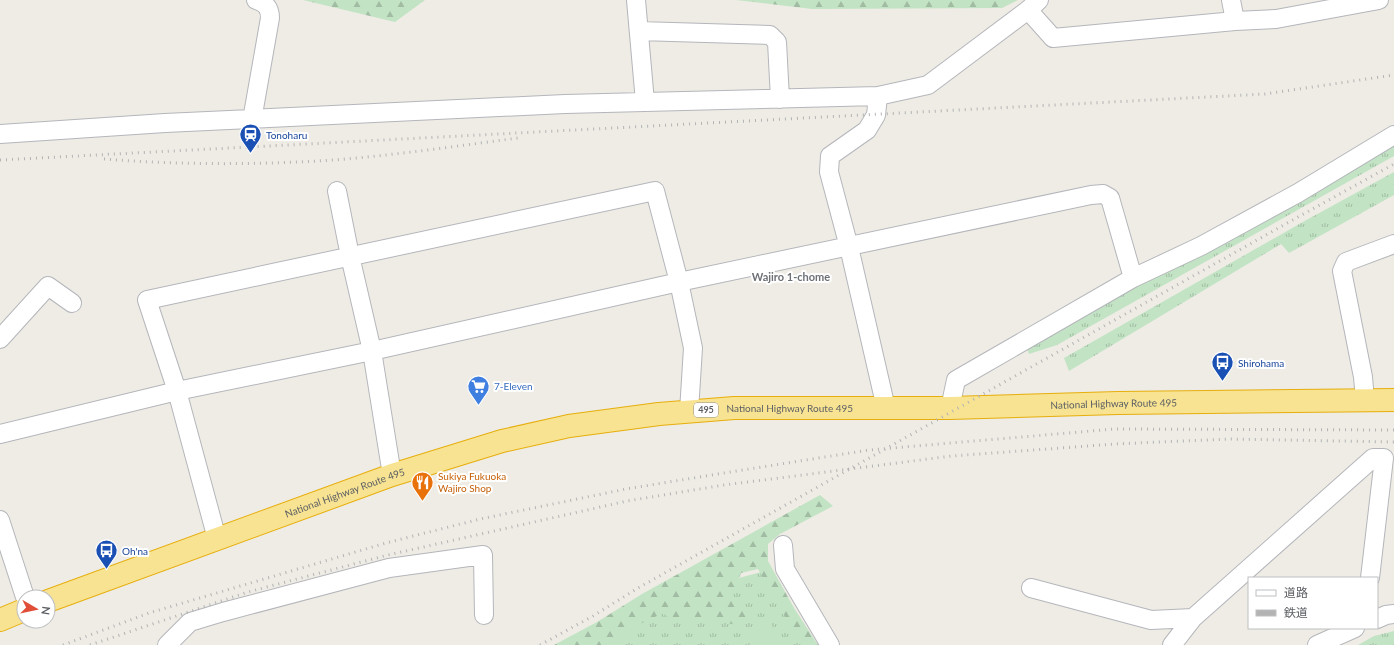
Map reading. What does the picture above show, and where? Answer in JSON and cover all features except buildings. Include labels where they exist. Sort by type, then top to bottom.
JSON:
[{"type":"highway","name":"National Highway Route 495","points":[[56,598],[392,476],[502,441],[569,426],[689,411],[734,408],[950,408],[1118,403],[1394,400]]},
{"type":"highway","points":[[0,620],[16,613]]},
{"type":"street","points":[[252,120],[270,18],[270,12],[267,5],[256,0]]},
{"type":"street","points":[[636,0],[645,102]]},
{"type":"street","points":[[1231,0],[1235,21]]},
{"type":"street","points":[[0,134],[165,123],[565,104],[878,96],[928,85],[1034,5],[1053,38],[1235,21],[1276,19],[1379,0]]},
{"type":"street","points":[[639,31],[770,35],[777,42],[780,99]]},
{"type":"street","points":[[878,96],[876,115],[867,130],[830,156],[829,172],[849,247],[886,408]]},
{"type":"street","points":[[950,408],[956,380],[1133,278],[1201,246],[1291,197],[1394,135]]},
{"type":"street","points":[[337,190],[350,256],[372,351],[392,476]]},
{"type":"street","points":[[217,539],[177,391],[147,300],[654,191],[679,282],[693,348],[689,411]]},
{"type":"street","points":[[0,434],[177,391],[372,351],[679,282],[1091,195],[1103,194],[1110,198],[1133,278]]},
{"type":"street","points":[[1365,400],[1363,377],[1342,271],[1346,262],[1394,244]]},
{"type":"street","points":[[0,339],[48,286],[72,303]]},
{"type":"street","points":[[1172,645],[1193,618],[1372,458],[1384,458],[1370,577]]},
{"type":"street","points":[[0,520],[22,589]]},
{"type":"street","points":[[783,545],[786,569],[830,645]]},
{"type":"street","points":[[167,645],[190,622],[223,612],[389,568],[483,555],[484,615]]},
{"type":"street","points":[[1031,588],[1151,620],[1193,618]]},
{"type":"street","points":[[1378,619],[1386,615],[1394,614]]},
{"type":"street","points":[[1317,645],[1354,629]]},
{"type":"green space","points":[[303,0],[425,0],[395,22]]},
{"type":"green space","points":[[736,0],[1018,0],[1002,8],[812,9]]},
{"type":"green space","points":[[1394,138],[1394,156],[1057,345],[1029,354],[1025,343]]},
{"type":"green space","points":[[1394,172],[1394,195],[1289,253],[1281,244],[1069,371],[1064,358],[1301,223]]},
{"type":"green space","points":[[820,495],[833,506],[780,534],[768,544],[768,561],[794,608],[818,645],[801,645],[758,569],[741,573],[731,597],[748,616],[737,625],[702,618],[674,622],[663,613],[640,624],[613,645],[554,645],[597,622],[642,594]]},
{"type":"green space","points":[[769,570],[810,645],[603,645],[660,599]]},
{"type":"green space","points":[[768,621],[779,635],[786,639],[790,645],[750,645],[749,635],[752,628]]},
{"type":"green space","points":[[1394,631],[1394,645],[1358,645],[1374,636]]},
{"type":"railway","points":[[0,160],[1265,94],[1394,75]]},
{"type":"railway","points":[[104,159],[190,163],[305,162],[380,156],[518,138]]},
{"type":"railway","points":[[540,645],[593,616],[638,588],[1394,164]]},
{"type":"railway","points":[[63,645],[149,613],[386,543],[480,519],[626,489],[724,473],[869,450],[1115,429],[1394,430]]},
{"type":"railway","points":[[90,645],[248,592],[388,555],[627,501],[724,485],[952,456],[1115,444],[1229,439],[1394,442]]},
{"type":"place","name":"Tonoharu","points":[[250,154]]},
{"type":"place","name":"Shirohama","points":[[1223,382]]},
{"type":"place","name":"7-Eleven","points":[[479,406]]},
{"type":"place","name":"Sukiya Fukuoka Wajiro Shop","points":[[422,502]]},
{"type":"place","name":"Oh'na","points":[[107,570]]},
{"type":"district","name":"Wajiro 1-chome","points":[[791,277]]}]
